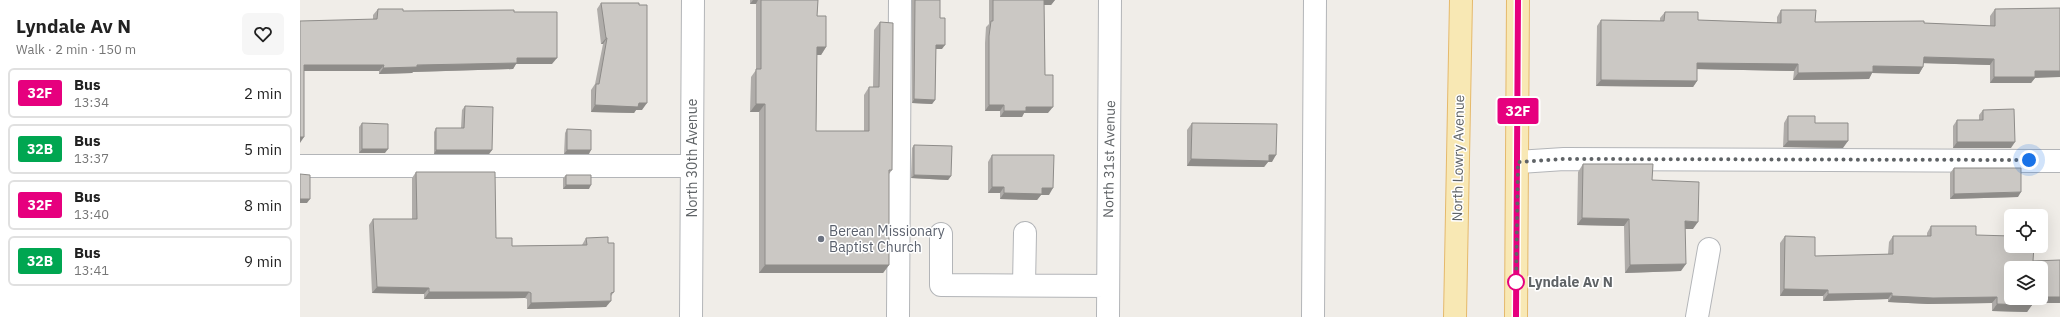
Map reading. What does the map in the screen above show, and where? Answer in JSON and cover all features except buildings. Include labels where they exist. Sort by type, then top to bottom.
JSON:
[{"type":"main road","name":"North Lowry Avenue","points":[[1455,317],[1461,0]]},
{"type":"main road","points":[[1516,317],[1518,0]]},
{"type":"street","name":"North 30th Avenue","points":[[691,317],[693,0]]},
{"type":"street","points":[[898,317],[900,0]]},
{"type":"street","name":"North 31st Avenue","points":[[1108,317],[1110,0]]},
{"type":"street","points":[[1313,317],[1315,0]]},
{"type":"street","points":[[1518,162],[1564,159],[2060,161]]},
{"type":"street","points":[[300,166],[691,166]]},
{"type":"street","points":[[1024,285],[1025,233]]},
{"type":"street","points":[[941,234],[941,285],[1108,286]]},
{"type":"street","points":[[1697,317],[1709,249]]},
{"type":"bus line","name":"32F","points":[[1516,317],[1518,0]]},
{"type":"place","name":"Berean Missionary Baptist Church","points":[[821,239]]},
{"type":"place","name":"Lyndale Av N","points":[[1516,282]]},
{"type":"route","points":[[1516,282],[1516,286],[1518,162],[1564,159],[2029,160]]}]
